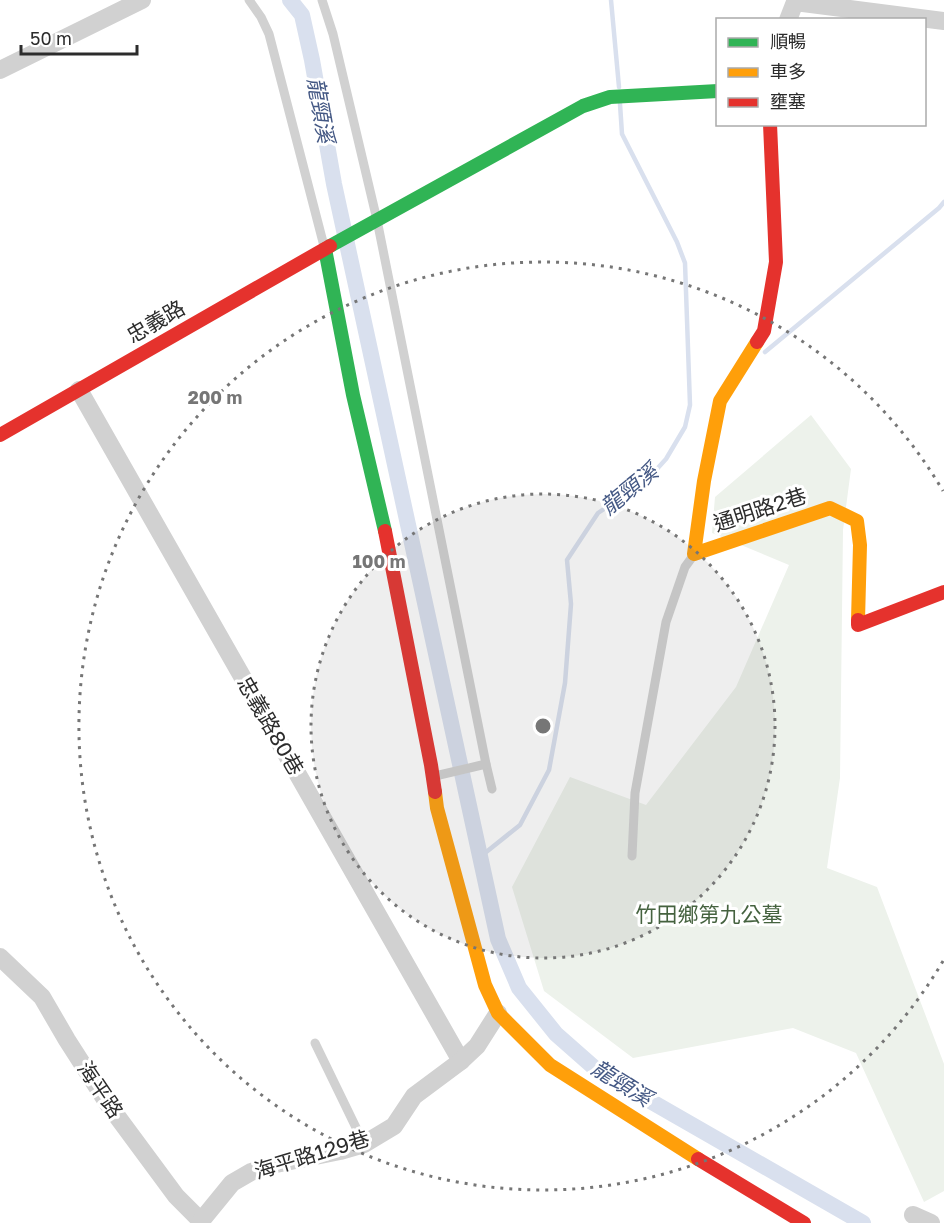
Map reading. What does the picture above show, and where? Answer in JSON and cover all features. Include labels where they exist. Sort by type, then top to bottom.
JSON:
[{"type":"street","points":[[0,70],[142,0]]},
{"type":"street","points":[[789,18],[794,1],[922,18]]},
{"type":"street","points":[[926,19],[944,21]]},
{"type":"street","name":"忠義路","points":[[0,435],[373,222],[583,106],[609,97],[716,91]]},
{"type":"street","points":[[694,554],[704,481],[720,401],[764,331],[776,262],[770,126]]},
{"type":"street","points":[[329,247],[353,395],[392,564],[437,808],[482,974],[498,1013],[550,1065],[804,1223]]},
{"type":"street","name":"忠義路80巷","points":[[79,390],[461,1061]]},
{"type":"street","name":"通明路2巷","points":[[694,554],[830,508],[856,521],[860,544],[858,625],[944,592]]},
{"type":"street","name":"海平路","points":[[0,959],[42,997],[108,1104],[176,1196],[201,1222]]},
{"type":"street","name":"海平路129巷","points":[[201,1222],[232,1183],[251,1172],[364,1144],[394,1126],[414,1096],[461,1061],[477,1046],[498,1013]]},
{"type":"street","points":[[913,1215],[931,1223]]},
{"type":"lane","points":[[249,0],[269,34],[329,247]]},
{"type":"lane","points":[[322,0],[333,34],[492,789]]},
{"type":"lane","points":[[633,856],[636,793],[666,622],[685,567],[694,554]]},
{"type":"lane","points":[[433,777],[486,764]]},
{"type":"lane","points":[[315,1043],[364,1144]]},
{"type":"green space","name":"竹田鄉第九公墓","points":[[811,415],[851,469],[843,530],[840,778],[827,868],[877,887],[944,1064],[944,1191],[924,1202],[856,1053],[793,1028],[633,1058],[544,991],[512,887],[570,777],[646,805],[736,687],[789,565],[712,533],[715,497]]},
{"type":"waterway","name":"龍頸溪","points":[[290,0],[302,15],[312,60],[334,184],[498,939],[519,988],[556,1034],[598,1071],[863,1223]]},
{"type":"waterway","name":"龍頸溪","points":[[611,0],[619,87]]},
{"type":"waterway","name":"龍頸溪","points":[[480,857],[520,825],[549,770],[565,683],[571,604],[567,560],[598,513],[646,481],[666,459],[685,427],[690,405],[685,263],[677,242],[622,134],[620,104]]},
{"type":"waterway","points":[[765,352],[944,202]]},
{"type":"traffic: fast","points":[[330,246],[583,106],[610,97],[716,91]]},
{"type":"traffic: fast","points":[[325,249],[353,395],[385,531]]},
{"type":"traffic: slow","points":[[757,342],[720,401],[704,481],[694,554],[830,508],[857,521],[860,545],[858,620]]},
{"type":"traffic: slow","points":[[435,792],[437,808],[485,985],[498,1013],[550,1065],[698,1159]]},
{"type":"traffic: jam","points":[[757,342],[764,331],[776,262],[770,126]]},
{"type":"traffic: jam","points":[[0,435],[330,246]]},
{"type":"traffic: jam","points":[[385,531],[435,792]]},
{"type":"traffic: jam","points":[[858,620],[858,625],[944,592]]},
{"type":"traffic: jam","points":[[698,1159],[804,1223]]}]
